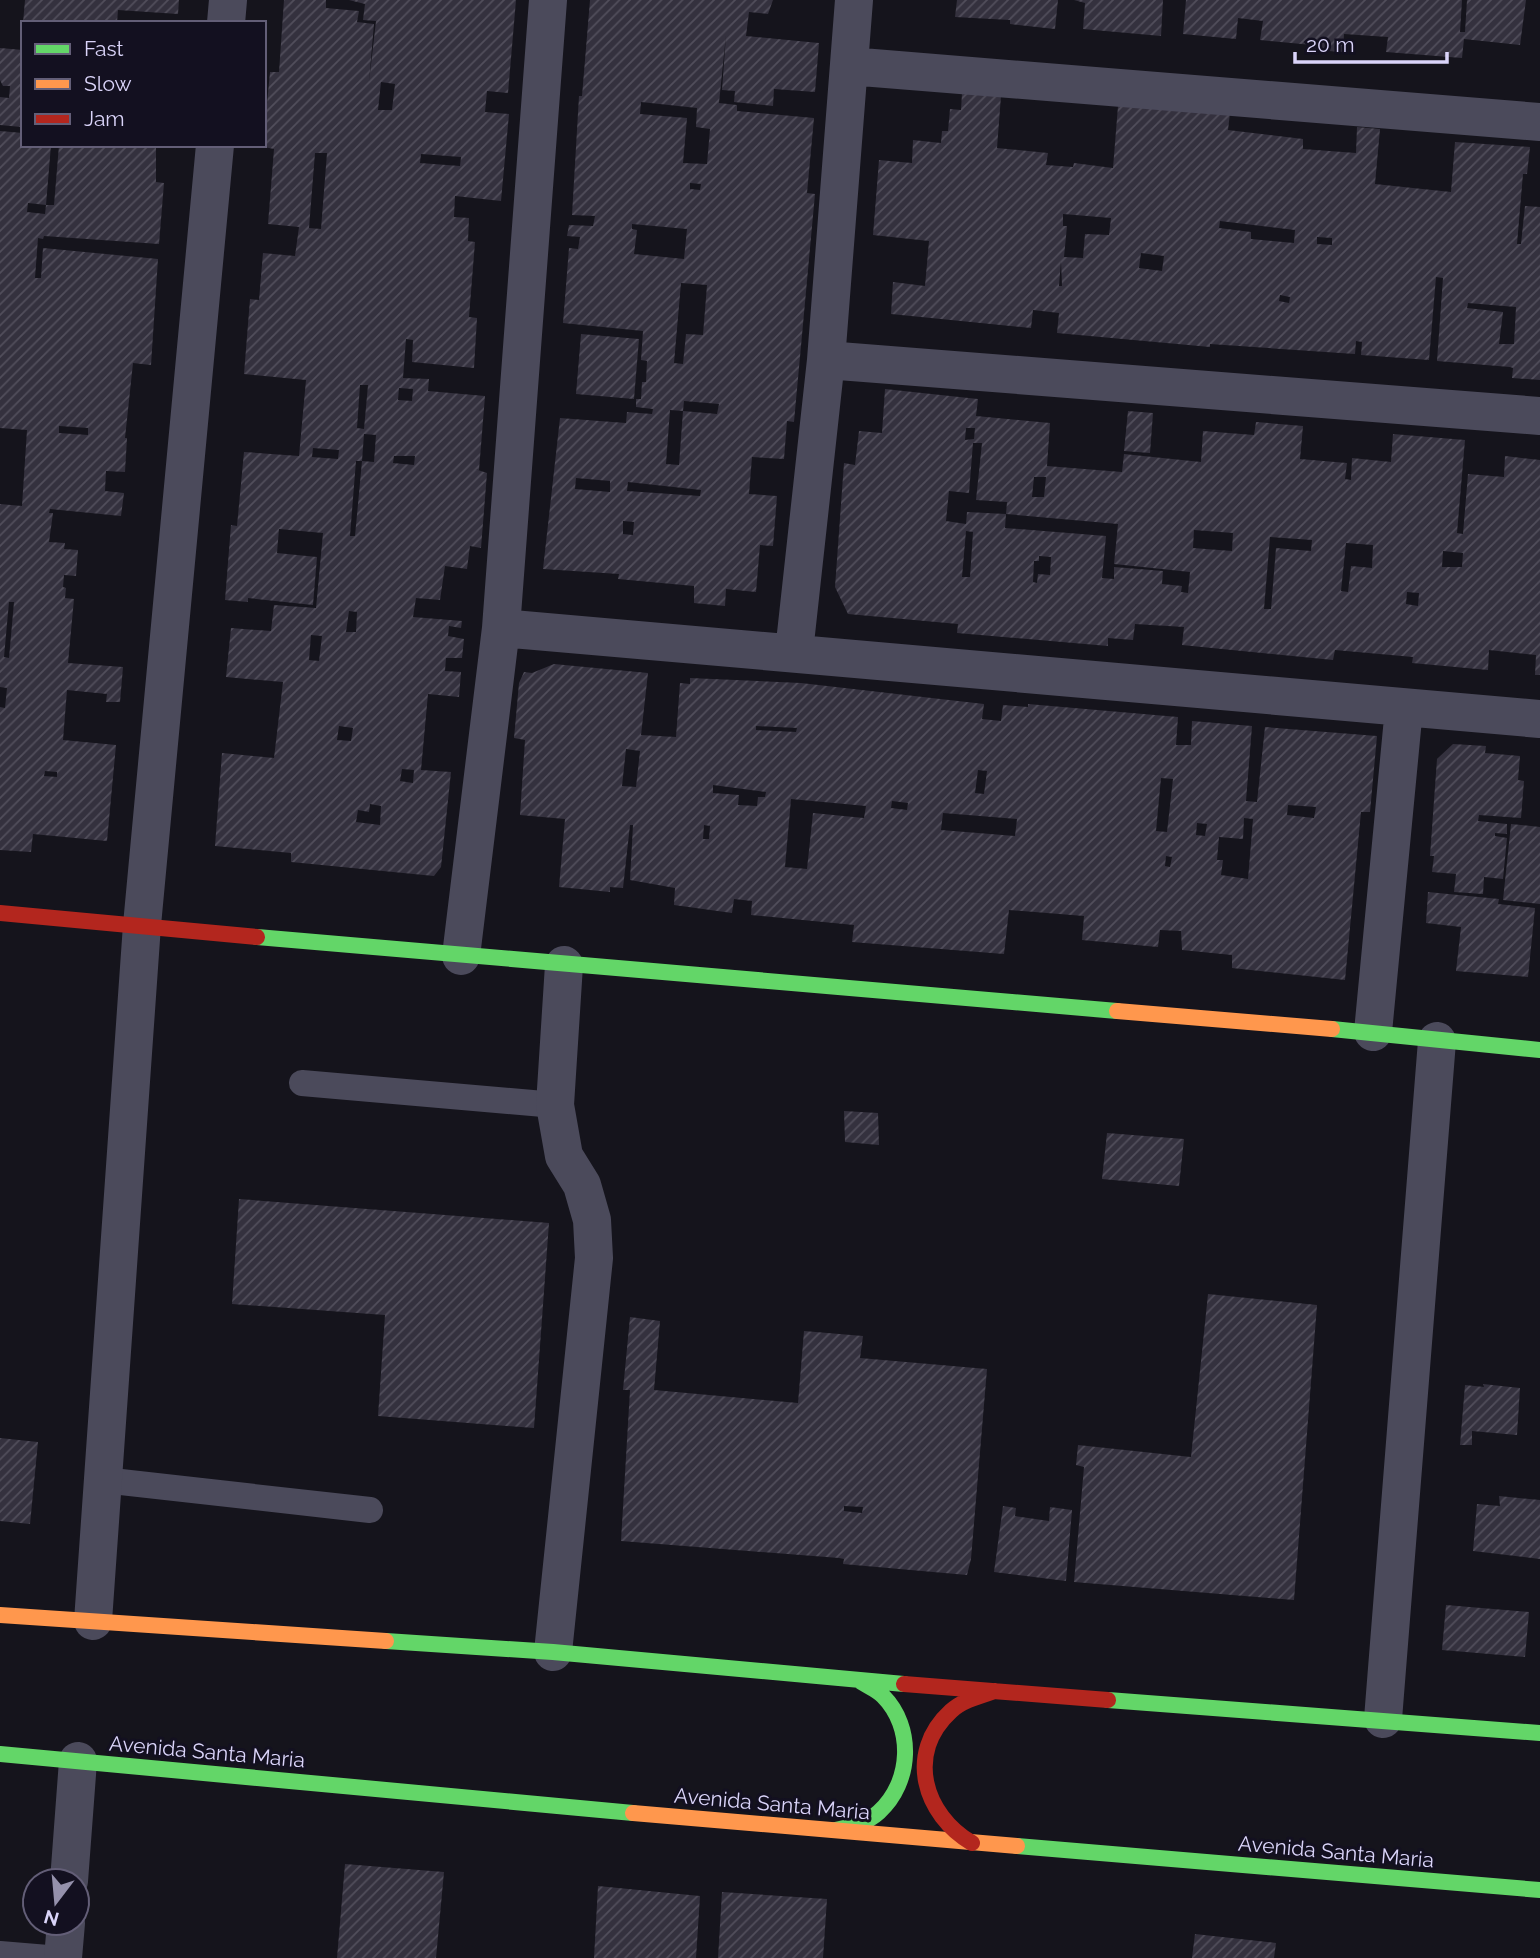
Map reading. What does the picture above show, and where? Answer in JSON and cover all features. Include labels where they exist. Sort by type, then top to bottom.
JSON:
[{"type":"main road","points":[[0,913],[564,965],[1373,1032],[1540,1050]]},
{"type":"main road","points":[[0,1615],[553,1652],[860,1681],[1540,1732]]},
{"type":"main road","points":[[833,1831],[859,1825],[880,1811],[896,1791],[906,1767],[905,1741],[897,1716],[882,1695],[860,1681]]},
{"type":"main road","points":[[972,1843],[950,1828],[933,1808],[925,1783],[925,1758],[933,1732],[949,1712],[971,1697],[997,1691]]},
{"type":"main road","name":"Avenida Santa Maria","points":[[0,1754],[833,1831],[1540,1890]]},
{"type":"street","points":[[226,21],[228,0]]},
{"type":"street","points":[[461,956],[500,628],[548,0]]},
{"type":"street","points":[[794,652],[826,360],[854,0]]},
{"type":"street","points":[[849,66],[1540,122]]},
{"type":"street","points":[[93,1621],[142,925],[215,147]]},
{"type":"street","points":[[826,360],[1540,416]]},
{"type":"street","points":[[500,628],[1540,719]]},
{"type":"street","points":[[1373,1032],[1404,708]]},
{"type":"street","points":[[553,1652],[594,1258],[592,1220],[582,1185],[564,1156],[555,1105],[564,965]]},
{"type":"street","points":[[1383,1719],[1437,1041]]},
{"type":"street","points":[[70,1867],[78,1761]]},
{"type":"street","points":[[63,1958],[65,1937]]},
{"type":"lane","points":[[302,1083],[555,1105]]},
{"type":"lane","points":[[103,1480],[370,1510]]},
{"type":"lane","points":[[0,1954],[48,1958]]},
{"type":"building","points":[[25,0],[179,0],[178,14],[118,10],[117,21],[23,21]]},
{"type":"building","points":[[284,0],[326,0],[326,8],[359,11],[357,22],[374,24],[369,82],[376,21],[363,20],[365,4],[349,0],[516,0],[508,93],[487,91],[485,112],[509,114],[501,201],[455,196],[454,217],[469,218],[468,241],[475,242],[469,317],[477,318],[474,368],[412,362],[413,340],[406,339],[403,378],[429,379],[428,391],[485,396],[479,470],[475,469],[487,473],[481,548],[470,546],[467,569],[445,566],[440,600],[416,598],[413,617],[462,621],[461,628],[449,626],[448,636],[464,639],[462,658],[446,658],[445,671],[461,672],[459,697],[428,694],[421,770],[451,772],[441,867],[434,876],[291,862],[291,853],[215,846],[222,753],[274,758],[283,682],[226,677],[231,628],[271,631],[274,605],[316,608],[323,533],[279,529],[277,553],[317,557],[313,605],[248,598],[248,602],[225,600],[231,525],[237,526],[244,452],[299,456],[306,380],[244,374],[250,299],[259,300],[263,253],[295,256],[299,227],[268,224],[274,149],[264,147],[270,72],[279,72]],"holes":[[[381,82],[395,84],[392,110],[378,110]],[[315,153],[327,153],[321,229],[309,228]],[[421,154],[461,157],[460,166],[420,163]],[[360,385],[368,385],[364,429],[357,428]],[[399,388],[413,389],[412,401],[398,400]],[[364,434],[376,435],[374,462],[362,461]],[[313,448],[339,450],[338,459],[312,457]],[[394,456],[415,456],[414,465],[393,463]],[[356,461],[362,461],[355,536],[350,536]],[[349,611],[357,612],[356,632],[346,632]],[[311,635],[322,636],[319,661],[309,660]],[[339,726],[353,728],[351,741],[337,740]],[[402,769],[414,770],[413,783],[400,781]],[[370,804],[381,806],[380,825],[356,822],[358,810],[369,812]]]},
{"type":"building","points":[[590,0],[773,0],[768,14],[749,12],[746,36],[819,43],[815,92],[774,89],[773,106],[734,102],[735,91],[722,90],[726,35],[719,103],[737,105],[737,111],[814,118],[807,193],[815,194],[794,422],[787,421],[784,459],[752,457],[749,494],[777,496],[773,546],[760,545],[756,592],[726,589],[725,606],[694,603],[694,586],[618,579],[619,574],[543,569],[560,418],[626,423],[627,412],[652,414],[653,409],[636,407],[636,399],[641,399],[642,382],[646,382],[647,361],[641,360],[643,331],[563,323],[569,248],[578,249],[580,237],[567,236],[569,225],[593,226],[595,216],[572,215],[579,96],[582,96]],"holes":[[[641,102],[697,108],[696,127],[710,129],[707,164],[683,163],[687,118],[640,114]],[[690,183],[701,184],[700,190],[690,189]],[[632,224],[687,229],[684,259],[634,254],[637,230],[632,229]],[[681,283],[707,285],[703,335],[686,334],[683,364],[674,363]],[[684,401],[719,404],[717,414],[683,411]],[[670,410],[683,411],[679,465],[666,464]],[[576,478],[610,481],[610,492],[575,489]],[[628,482],[701,490],[700,496],[627,491]],[[623,521],[634,522],[633,535],[623,534]]]},
{"type":"building","points":[[957,0],[1058,0],[1055,29],[1010,24],[1010,20],[955,17]]},
{"type":"building","points":[[1074,0],[1163,0],[1161,36],[1083,29],[1085,3]]},
{"type":"building","points":[[1186,0],[1462,0],[1460,32],[1465,32],[1467,0],[1526,0],[1520,45],[1464,39],[1462,58],[1386,52],[1388,37],[1344,34],[1343,52],[1313,50],[1312,45],[1260,40],[1263,21],[1238,18],[1236,39],[1183,34]]},
{"type":"building","points":[[0,48],[21,50],[21,127],[0,125],[0,97],[9,98],[10,86],[3,86],[0,80]]},
{"type":"building","points":[[962,93],[1001,96],[997,148],[1048,153],[1046,165],[1073,167],[1074,163],[1113,168],[1118,106],[1230,113],[1228,130],[1303,139],[1303,149],[1356,153],[1357,127],[1380,129],[1375,184],[1451,192],[1455,142],[1530,147],[1527,174],[1523,174],[1517,244],[1521,244],[1525,206],[1540,207],[1540,380],[1512,378],[1513,368],[1510,367],[1437,361],[1443,278],[1436,277],[1429,360],[1361,355],[1362,342],[1356,341],[1355,354],[1210,344],[1210,347],[1057,333],[1059,313],[1033,310],[1031,328],[891,314],[893,282],[925,286],[929,241],[873,235],[879,160],[912,163],[913,140],[941,143],[942,131],[948,131],[950,109],[961,110]],"holes":[[[1063,214],[1111,218],[1109,235],[1085,234],[1083,258],[1064,257],[1067,226],[1063,226]],[[1220,221],[1295,230],[1294,243],[1251,239],[1251,232],[1219,228]],[[1317,237],[1332,238],[1332,245],[1317,244]],[[1141,253],[1164,256],[1162,271],[1139,268]],[[1061,261],[1062,286],[1059,286]],[[1280,295],[1290,297],[1289,303],[1279,301]],[[1468,303],[1516,307],[1514,344],[1499,344],[1503,312],[1467,308]]]},
{"type":"building","points":[[0,131],[21,133],[21,147],[51,147],[46,205],[54,205],[59,147],[156,147],[156,182],[164,183],[159,244],[44,236],[43,239],[38,238],[35,278],[41,278],[43,248],[158,259],[151,365],[133,363],[125,438],[125,472],[106,471],[105,491],[124,493],[121,516],[50,509],[49,513],[53,513],[49,542],[65,543],[64,549],[78,550],[76,576],[64,575],[65,598],[74,599],[68,663],[123,667],[120,702],[106,702],[107,694],[67,690],[63,740],[116,745],[107,841],[33,834],[31,852],[0,850],[0,707],[5,708],[7,688],[0,687],[0,504],[22,506],[27,430],[0,428]],"holes":[[[28,203],[46,205],[45,214],[27,212]],[[59,426],[88,428],[88,435],[59,433]],[[9,602],[14,602],[9,658],[4,657]],[[45,771],[57,772],[57,777],[44,776]]]},
{"type":"building","points":[[581,334],[639,339],[634,399],[576,394]]},
{"type":"building","points":[[885,389],[978,399],[976,416],[1050,423],[1047,466],[1122,472],[1124,454],[1201,462],[1203,431],[1254,435],[1256,422],[1303,426],[1300,459],[1347,463],[1345,479],[1351,480],[1352,458],[1391,462],[1393,434],[1465,440],[1457,533],[1463,534],[1468,474],[1504,477],[1505,456],[1540,460],[1540,675],[1535,675],[1536,655],[1489,650],[1488,670],[1412,663],[1413,657],[1335,650],[1333,660],[1182,645],[1184,627],[1135,624],[1133,640],[1108,638],[1108,646],[957,633],[958,624],[848,614],[835,587],[844,463],[855,465],[859,431],[882,433]],"holes":[[[966,428],[975,428],[974,439],[965,440]],[[973,443],[982,443],[976,500],[1007,502],[1006,514],[967,512],[966,524],[946,521],[949,491],[969,493]],[[1034,477],[1046,477],[1044,497],[1032,497]],[[1006,514],[1118,524],[1114,564],[1190,572],[1188,593],[1181,592],[1182,586],[1162,584],[1163,571],[1114,567],[1114,579],[1102,578],[1106,536],[1005,528]],[[1194,530],[1233,533],[1232,551],[1193,548]],[[966,531],[973,532],[970,577],[962,577]],[[1270,537],[1312,540],[1311,551],[1276,548],[1271,609],[1264,609]],[[1346,543],[1373,545],[1372,568],[1351,566],[1348,592],[1341,591]],[[1443,551],[1463,553],[1462,567],[1442,567]],[[1039,556],[1051,557],[1050,575],[1038,574],[1037,583],[1033,582],[1034,561],[1039,561]],[[1407,592],[1419,593],[1418,606],[1406,604]]]},
{"type":"building","points":[[1128,411],[1153,413],[1150,453],[1124,451]]},
{"type":"building","points":[[554,664],[648,673],[641,735],[676,737],[680,683],[690,684],[690,678],[801,683],[984,704],[982,719],[1001,721],[1003,705],[1028,707],[1028,704],[1178,717],[1176,745],[1191,745],[1192,721],[1252,726],[1246,801],[1257,802],[1265,727],[1377,736],[1370,812],[1361,812],[1345,980],[1232,968],[1232,955],[1182,950],[1181,931],[1160,930],[1158,947],[1082,940],[1084,916],[1009,910],[1004,954],[852,942],[854,925],[751,915],[752,901],[734,899],[732,913],[674,905],[675,888],[630,880],[633,825],[630,825],[623,888],[610,887],[610,892],[559,887],[565,819],[520,815],[525,740],[514,738],[519,683],[524,672],[532,673]],"holes":[[[756,726],[797,728],[796,732],[756,730]],[[626,749],[640,751],[636,787],[622,786]],[[978,770],[987,771],[984,794],[975,793]],[[1161,778],[1173,779],[1167,832],[1156,831]],[[713,785],[766,792],[765,797],[758,797],[757,806],[738,805],[739,795],[713,793]],[[791,799],[866,806],[864,818],[813,813],[807,869],[785,867]],[[892,801],[908,803],[907,810],[891,808]],[[1288,805],[1316,807],[1314,818],[1287,815]],[[943,813],[1017,819],[1015,836],[941,830]],[[1244,818],[1253,819],[1248,879],[1221,875],[1223,860],[1217,860],[1219,837],[1243,839]],[[1197,823],[1207,824],[1205,836],[1196,835]],[[704,825],[710,826],[709,839],[703,839]],[[1166,856],[1172,857],[1170,867],[1165,866]]]},
{"type":"building","points":[[1453,744],[1486,746],[1485,753],[1520,756],[1518,780],[1524,781],[1521,818],[1479,815],[1478,821],[1507,824],[1507,834],[1495,833],[1495,836],[1507,838],[1503,879],[1484,877],[1483,894],[1454,892],[1456,874],[1432,872],[1434,856],[1430,856],[1437,759]]},
{"type":"building","points":[[1511,824],[1540,827],[1540,904],[1503,900]]},
{"type":"building","points":[[1428,892],[1499,899],[1498,904],[1535,908],[1528,977],[1456,971],[1461,927],[1426,923]]},
{"type":"building","points":[[844,1111],[878,1113],[879,1145],[845,1142]]},
{"type":"building","points":[[1107,1133],[1184,1139],[1179,1186],[1102,1179]]},
{"type":"building","points":[[239,1199],[549,1223],[534,1428],[378,1416],[385,1315],[232,1304]]},
{"type":"building","points":[[1208,1294],[1317,1305],[1294,1600],[1074,1582],[1084,1467],[1076,1465],[1078,1445],[1191,1457]]},
{"type":"building","points":[[630,1317],[660,1321],[654,1390],[798,1403],[804,1331],[863,1336],[860,1358],[987,1369],[971,1559],[967,1575],[843,1564],[844,1559],[839,1558],[621,1541],[630,1390],[623,1390]],"holes":[[[844,1506],[863,1507],[862,1513],[844,1511]]]},
{"type":"building","points":[[1483,1384],[1520,1388],[1517,1435],[1472,1431],[1472,1445],[1460,1445],[1465,1385],[1484,1387]]},
{"type":"building","points":[[0,1438],[38,1442],[30,1524],[0,1521]]},
{"type":"building","points":[[1499,1496],[1540,1500],[1540,1559],[1473,1551],[1477,1504],[1500,1506]]},
{"type":"building","points":[[1003,1506],[1016,1508],[1015,1516],[1049,1521],[1050,1507],[1072,1510],[1066,1581],[994,1572]]},
{"type":"building","points":[[1446,1605],[1529,1612],[1525,1657],[1442,1650]]},
{"type":"building","points":[[345,1864],[444,1872],[436,1958],[337,1958]]},
{"type":"building","points":[[598,1886],[700,1896],[696,1958],[594,1958]]},
{"type":"building","points":[[722,1892],[827,1899],[823,1958],[718,1958]]},
{"type":"building","points":[[1195,1934],[1276,1943],[1274,1958],[1192,1958]]},
{"type":"traffic: fast","points":[[257,937],[1117,1011]]},
{"type":"traffic: fast","points":[[1332,1029],[1540,1050]]},
{"type":"traffic: fast","points":[[386,1641],[553,1652],[904,1684]]},
{"type":"traffic: fast","points":[[835,1830],[858,1824],[879,1812],[890,1800],[903,1770],[904,1738],[900,1723],[883,1696],[860,1681]]},
{"type":"traffic: fast","points":[[1108,1700],[1540,1733]]},
{"type":"traffic: fast","points":[[0,1754],[633,1813]]},
{"type":"traffic: fast","points":[[1017,1846],[1540,1890]]},
{"type":"traffic: slow","points":[[1117,1011],[1332,1029]]},
{"type":"traffic: slow","points":[[0,1615],[386,1641]]},
{"type":"traffic: slow","points":[[633,1813],[1017,1846]]},
{"type":"traffic: jam","points":[[0,913],[257,937]]},
{"type":"traffic: jam","points":[[904,1684],[1108,1700]]},
{"type":"traffic: jam","points":[[972,1843],[955,1831],[932,1800],[926,1782],[925,1764],[928,1745],[951,1711],[966,1701],[995,1691]]}]
